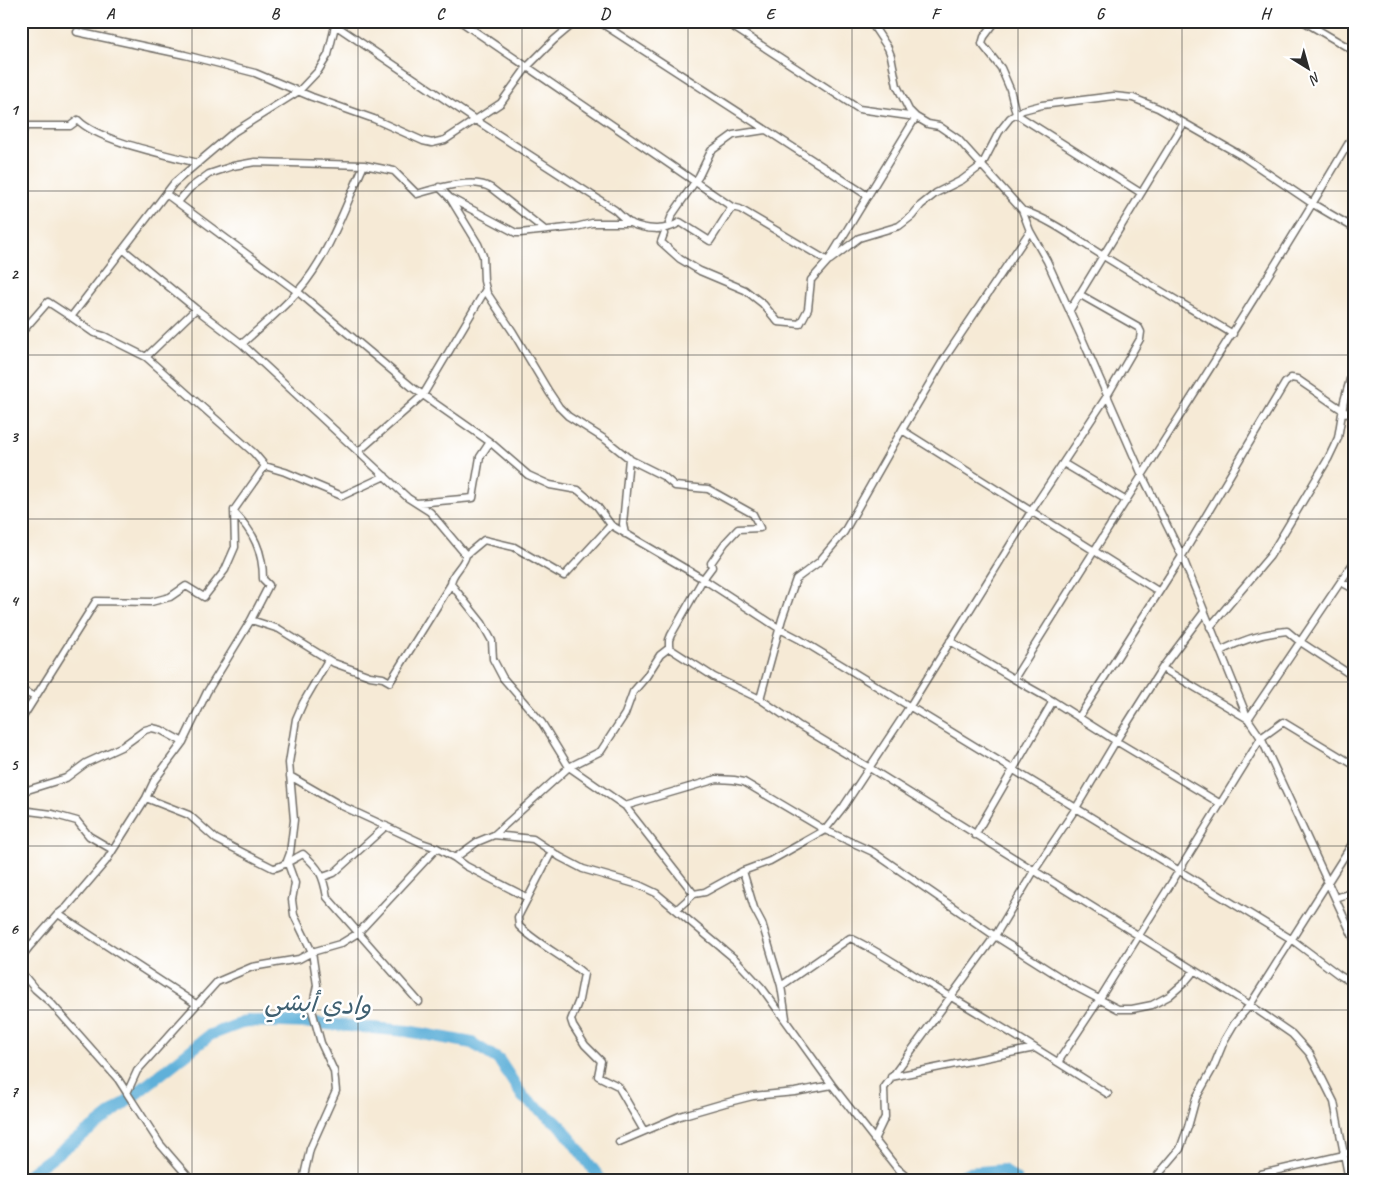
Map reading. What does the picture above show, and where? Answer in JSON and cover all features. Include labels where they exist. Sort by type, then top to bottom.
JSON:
[{"type":"street","points":[[460,21],[732,206],[828,262]]},
{"type":"street","points":[[77,32],[185,55],[255,73],[432,143],[445,140],[501,102],[527,67],[554,40],[573,24],[581,21]]},
{"type":"street","points":[[598,21],[868,196]]},
{"type":"street","points":[[724,21],[860,109],[916,117]]},
{"type":"street","points":[[870,21],[888,48],[897,86],[909,110],[916,117],[928,124],[947,130],[958,139],[1022,210],[1030,231],[1047,261],[1070,310],[1142,475],[1182,556],[1248,719],[1261,738],[1354,939]]},
{"type":"street","points":[[996,21],[982,44],[1001,68],[1010,89],[1016,114],[1141,193]]},
{"type":"street","points":[[1303,21],[1354,51]]},
{"type":"street","points":[[71,317],[174,183],[234,132],[299,91],[318,71],[328,55],[335,23],[474,119],[615,210],[631,223]]},
{"type":"street","points":[[664,234],[661,242],[680,259],[700,271],[745,290],[763,304],[778,322],[800,324],[808,309],[811,280],[828,262],[859,238],[899,226],[936,193],[962,180],[982,165],[999,132],[1010,118],[1023,110],[1042,105],[1114,96],[1133,98],[1158,108],[1242,156],[1313,204],[1354,228]]},
{"type":"street","points":[[828,262],[916,117]]},
{"type":"street","points":[[21,137],[25,126],[70,126],[78,120],[85,127],[123,143],[198,163]]},
{"type":"street","points":[[1070,310],[1184,123]]},
{"type":"street","points":[[669,223],[672,215],[696,182],[711,151],[733,135],[765,130]]},
{"type":"street","points":[[1014,679],[1125,500],[1233,334],[1354,134]]},
{"type":"street","points":[[178,202],[200,179],[233,166],[255,162],[364,165],[394,171],[417,194],[439,187],[481,183],[545,230]]},
{"type":"street","points":[[242,344],[298,292],[311,274],[326,248],[364,165]]},
{"type":"street","points":[[439,187],[450,198],[478,244],[483,256],[486,289],[559,407],[568,416],[606,440],[629,458],[663,476],[675,486],[708,490],[753,514],[760,528],[738,529],[725,543],[711,563],[711,569],[703,579],[670,635],[668,640],[669,648]]},
{"type":"street","points":[[166,194],[298,292],[422,395],[490,442],[528,475],[550,485],[578,490],[597,506],[611,525],[625,534],[703,579],[780,629],[910,706],[1291,939],[1354,984]]},
{"type":"street","points":[[450,198],[520,233],[576,227],[592,223],[631,223],[659,229],[668,228],[680,222],[710,241],[732,206]]},
{"type":"street","points":[[1022,210],[1045,219],[1233,334]]},
{"type":"street","points":[[760,699],[782,619],[796,579],[819,562],[844,532],[902,430],[954,345],[1030,231]]},
{"type":"street","points":[[124,250],[242,344],[408,498],[430,512],[466,555]]},
{"type":"street","points":[[359,451],[422,395],[486,289]]},
{"type":"street","points":[[677,909],[694,894],[705,892],[742,871],[770,861],[825,830],[844,806],[910,706],[1032,510],[1107,396],[1140,338],[1141,332],[1139,328],[1079,294]]},
{"type":"street","points":[[21,334],[48,302],[94,333],[146,357],[254,453],[265,466],[285,472],[342,496],[385,476]]},
{"type":"street","points":[[146,357],[196,309]]},
{"type":"street","points":[[1210,626],[1270,556],[1334,448],[1354,365]]},
{"type":"street","points":[[1078,718],[1182,556],[1285,382],[1291,378],[1297,380],[1354,418]]},
{"type":"street","points":[[902,430],[1158,591]]},
{"type":"street","points":[[416,503],[473,498],[480,458],[490,442]]},
{"type":"street","points":[[625,534],[623,524],[629,458]]},
{"type":"street","points":[[1063,463],[1125,500]]},
{"type":"street","points":[[21,720],[96,601],[151,602],[170,597],[186,586],[204,597],[225,570],[235,547],[234,512],[237,504],[265,466]]},
{"type":"street","points":[[21,963],[23,956],[58,914],[67,907],[106,861],[146,798],[154,781],[183,742],[206,692],[251,620],[269,585],[263,579],[263,565],[252,533],[234,512]]},
{"type":"street","points":[[251,620],[279,629],[328,660],[390,682],[451,584],[451,579],[465,560],[466,555],[484,540],[514,547],[564,576],[611,525]]},
{"type":"street","points":[[1248,719],[1354,562]]},
{"type":"street","points":[[1341,582],[1354,589]]},
{"type":"street","points":[[451,584],[482,623],[492,641],[493,659],[503,678],[542,723],[569,767],[625,806],[694,894]]},
{"type":"street","points":[[874,1140],[885,1117],[884,1088],[995,936],[1162,668],[1204,612]]},
{"type":"street","points":[[1220,651],[1239,641],[1272,632],[1287,631],[1299,641],[1354,676]]},
{"type":"street","points":[[950,641],[1053,701],[1221,804]]},
{"type":"street","points":[[669,648],[714,677],[760,699],[798,725],[1250,1005],[1292,1034],[1310,1054],[1334,1102],[1349,1180]]},
{"type":"street","points":[[455,858],[477,842],[494,835],[569,767],[601,750],[625,714],[633,692],[646,677],[660,655],[669,648]]},
{"type":"street","points":[[303,1180],[310,1149],[336,1091],[334,1071],[321,1043],[312,1010],[317,985],[312,952],[294,915],[292,900],[295,883],[287,861],[290,853],[294,820],[289,762],[296,719],[328,660]]},
{"type":"street","points":[[1162,668],[1248,719]]},
{"type":"street","points":[[21,690],[34,697]]},
{"type":"street","points":[[975,835],[1053,701]]},
{"type":"street","points":[[1058,1062],[1099,1000],[1261,738],[1282,722],[1354,764]]},
{"type":"street","points":[[21,792],[66,778],[86,763],[123,746],[145,730],[152,728],[161,730],[183,742]]},
{"type":"street","points":[[290,776],[342,806],[437,848],[466,866],[528,898]]},
{"type":"street","points":[[625,806],[717,779],[744,782],[825,830],[873,852],[995,936],[1074,986],[1118,1009],[1132,1009],[1152,1004],[1169,996],[1194,971]]},
{"type":"street","points":[[146,798],[189,815],[216,839],[273,868],[279,868],[287,861],[303,854],[318,866],[324,877],[327,897],[419,1002]]},
{"type":"street","points":[[21,810],[52,814],[77,820],[89,836],[113,850]]},
{"type":"street","points":[[324,877],[334,873],[386,826]]},
{"type":"street","points":[[494,835],[532,839],[583,870],[639,886],[656,893],[677,909],[736,960],[762,988],[874,1140],[896,1167],[911,1180]]},
{"type":"street","points":[[1158,1175],[1180,1148],[1196,1098],[1213,1068],[1224,1041],[1234,1024],[1250,1005],[1354,841]]},
{"type":"street","points":[[127,1093],[137,1071],[217,982],[252,966],[299,960],[312,952],[340,944],[358,933],[437,848]]},
{"type":"street","points":[[552,851],[518,917],[519,926],[527,934],[584,974],[572,1020],[573,1026],[586,1045],[602,1061],[598,1076],[618,1086],[644,1131]]},
{"type":"street","points":[[742,871],[754,908],[762,923],[781,986],[786,1019]]},
{"type":"street","points":[[1335,898],[1354,892]]},
{"type":"street","points":[[58,914],[196,1004]]},
{"type":"street","points":[[781,986],[850,938],[869,947],[951,996],[1108,1094]]},
{"type":"street","points":[[21,972],[118,1079],[160,1144],[192,1180]]},
{"type":"street","points":[[891,1077],[1035,1048]]},
{"type":"street","points":[[619,1142],[680,1116],[754,1096],[796,1092],[832,1085]]},
{"type":"street","points":[[1261,1174],[1344,1156],[1354,1151]]},
{"type":"waterway","name":"وادي أبشي","points":[[21,1180],[103,1120],[210,1035],[247,1021],[314,1023],[407,1031],[472,1043],[499,1060],[523,1097],[561,1126],[601,1180]]},
{"type":"waterway","name":"وادي أبشي","points":[[951,1180],[968,1173],[1003,1170],[1016,1180]]}]
